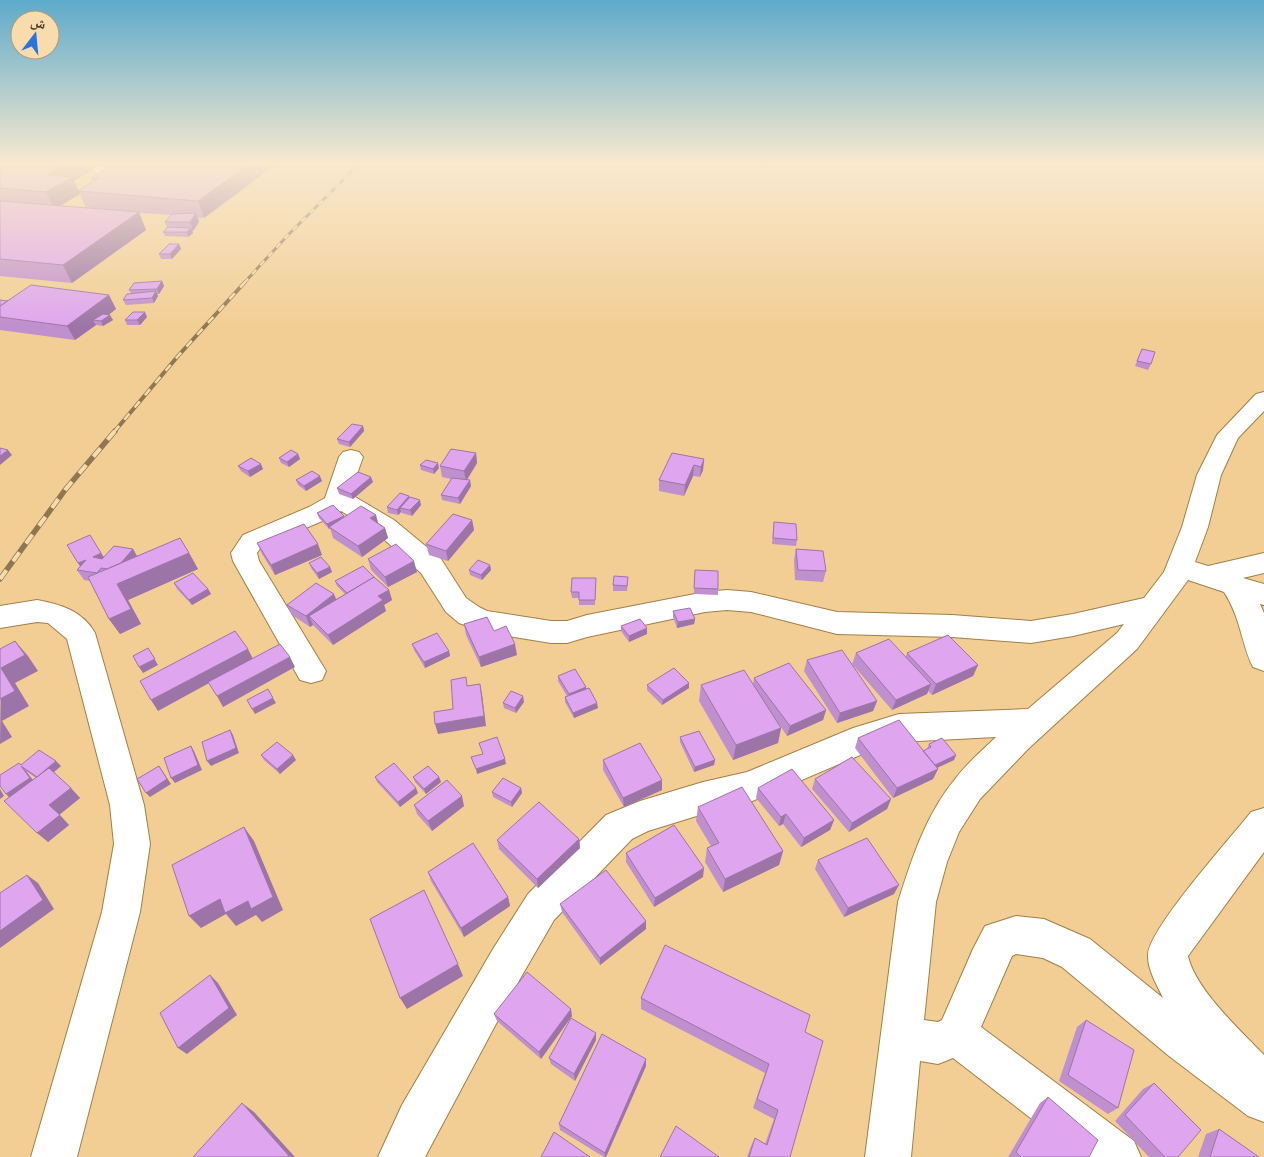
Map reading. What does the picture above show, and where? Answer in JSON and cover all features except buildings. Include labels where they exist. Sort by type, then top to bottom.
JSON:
[{"type":"street","points":[[1264,398],[1228,435],[1209,476],[1195,527],[1208,576],[1247,604],[1254,619],[1264,658]]},
{"type":"street","points":[[351,457],[337,497],[385,526],[431,566],[456,605],[469,615],[484,621],[551,632],[567,632],[587,626],[705,602],[728,600],[751,602],[837,623],[952,626],[1031,632],[1073,625],[1154,606]]},
{"type":"street","points":[[311,671],[246,561],[244,553],[252,541],[318,513],[340,500]]},
{"type":"street","points":[[888,1157],[917,902],[929,862],[944,823],[968,788],[1017,738],[1127,641],[1176,576],[1208,576],[1264,563]]},
{"type":"street","points":[[1208,576],[1264,595]]},
{"type":"street","points":[[0,617],[36,611],[56,614],[80,633],[127,805],[132,844],[121,912],[54,1157]]},
{"type":"street","points":[[401,1157],[418,1121],[502,971],[541,907],[619,827],[640,817],[694,800],[750,787],[865,738],[899,728],[1036,722]]},
{"type":"street","points":[[1264,824],[1173,941],[1168,955],[1173,974],[1194,1008],[1264,1088]]},
{"type":"street","points":[[901,1038],[938,1043],[957,1035],[987,963],[999,940],[1016,935],[1044,939],[1076,953],[1184,1041],[1264,1100]]},
{"type":"street","points":[[957,1035],[1118,1157]]},
{"type":"railway","points":[[244,283],[304,219]]},
{"type":"railway","points":[[114,432],[178,356],[245,282]]},
{"type":"railway","points":[[0,579],[65,490],[115,431]]}]
